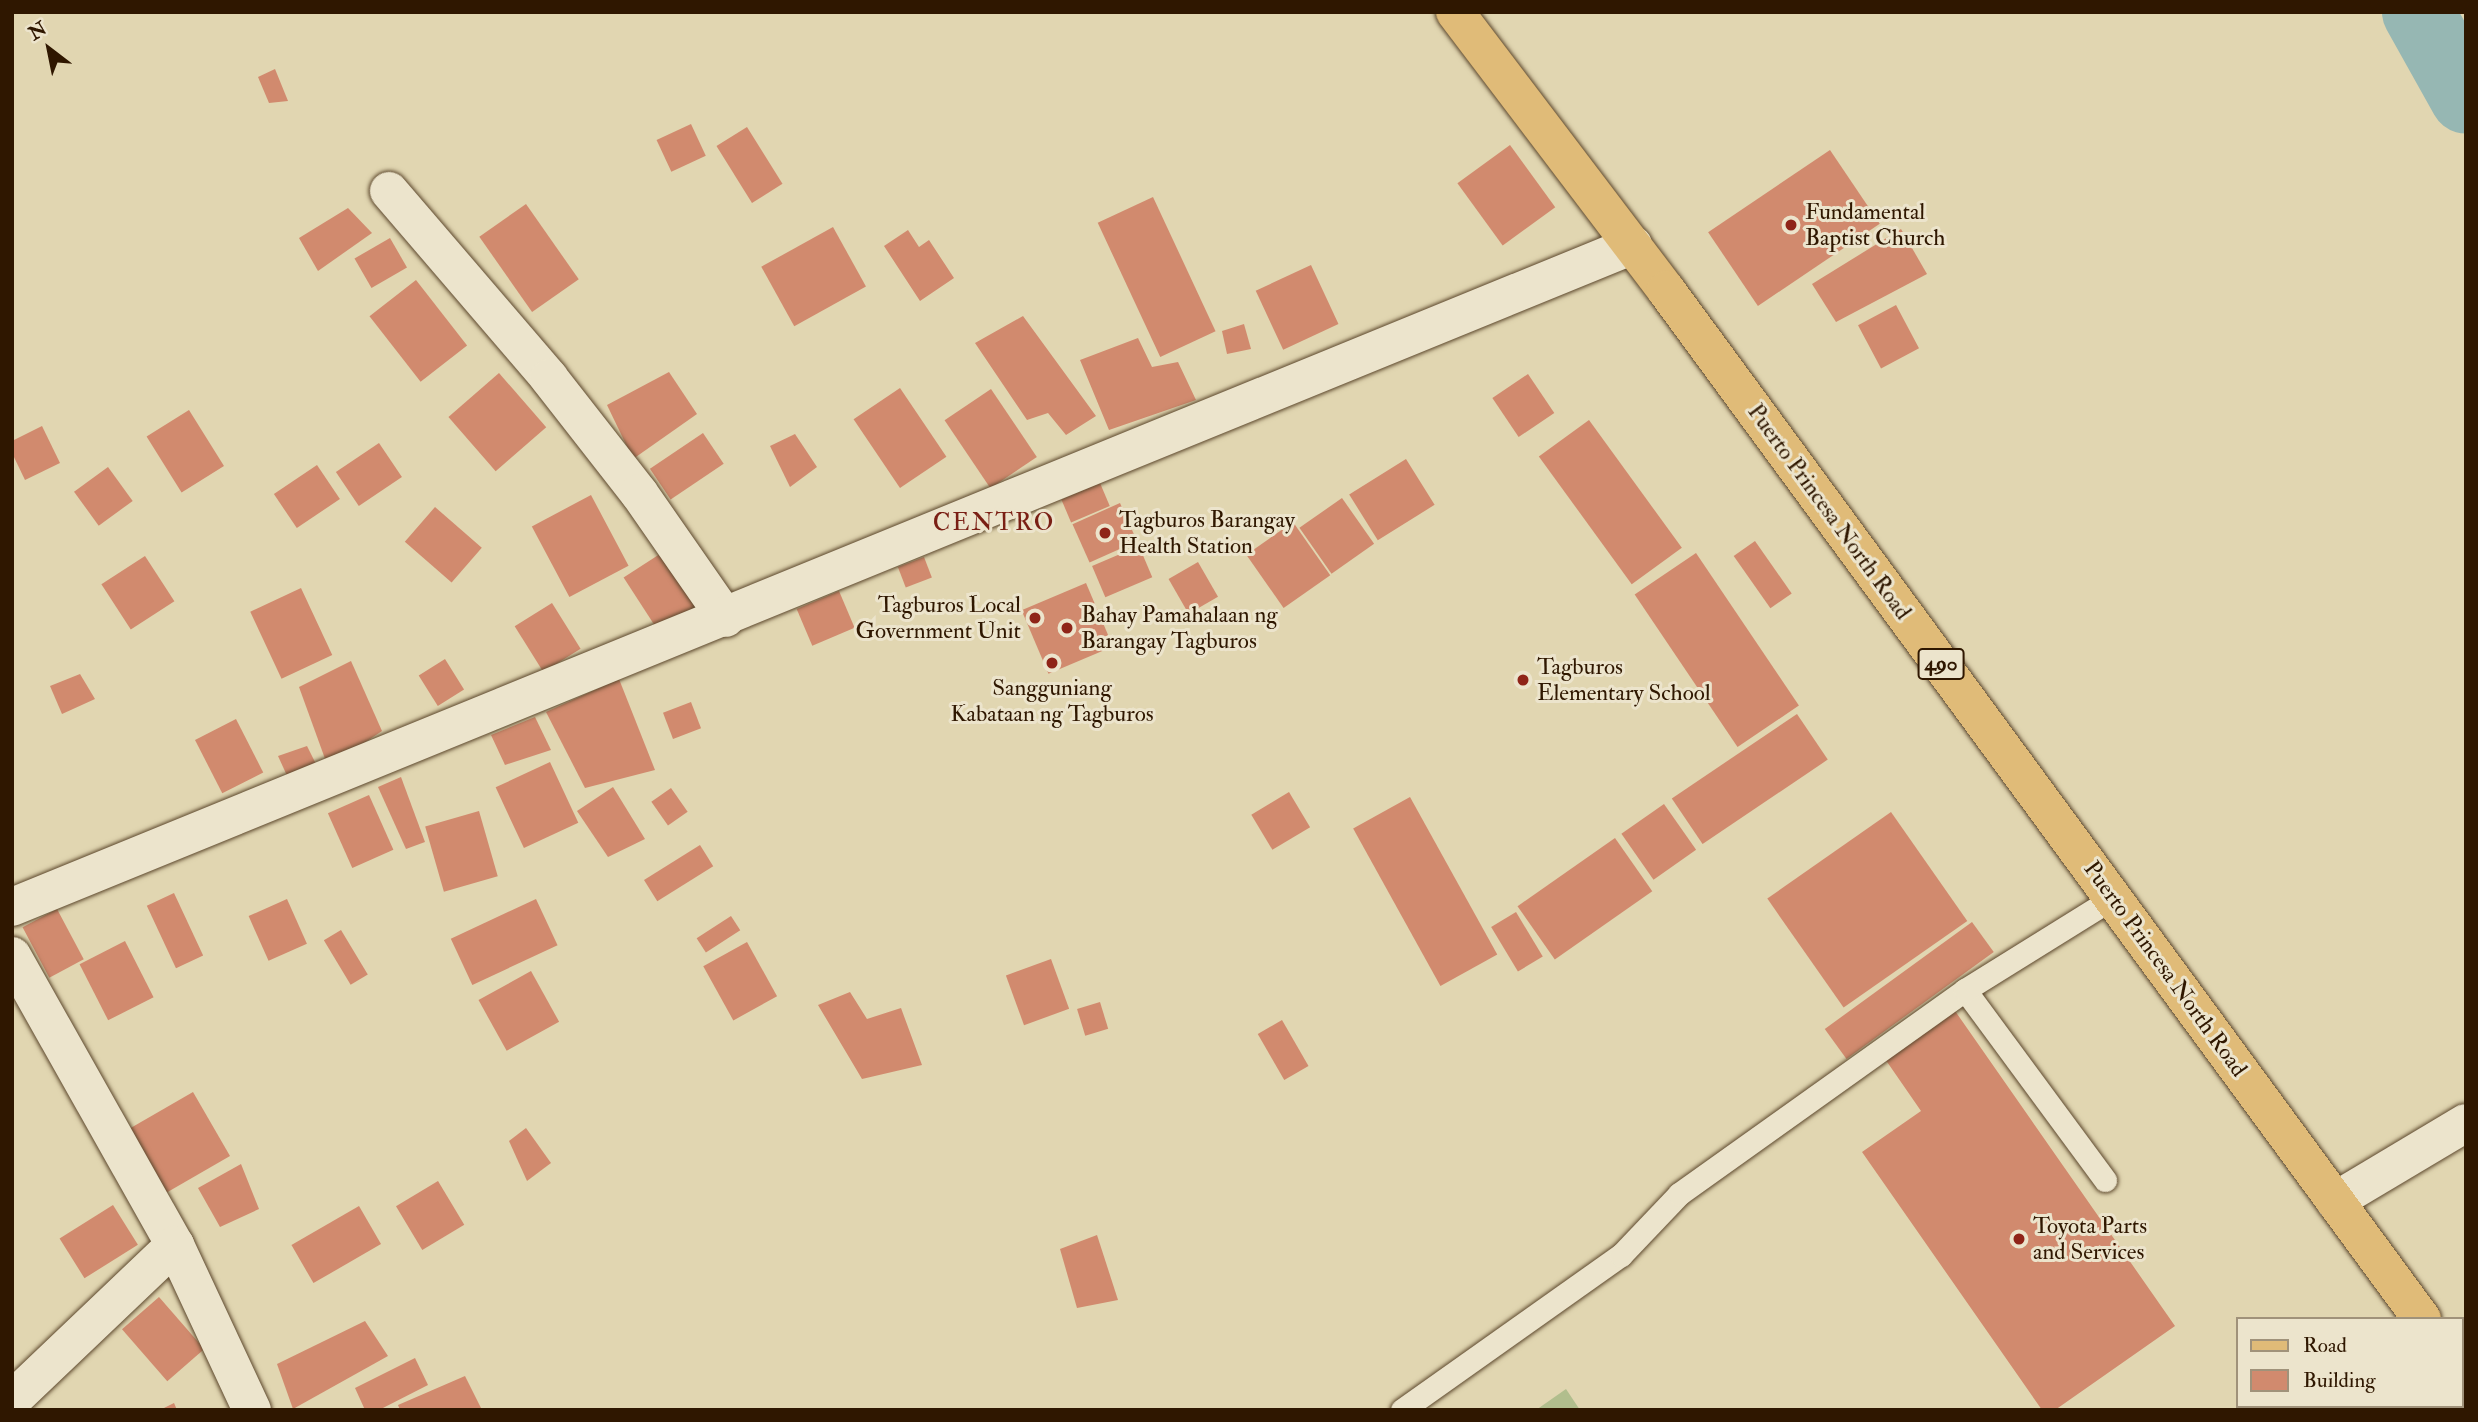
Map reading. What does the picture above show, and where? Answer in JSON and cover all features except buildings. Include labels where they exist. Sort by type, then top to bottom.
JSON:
[{"type":"main road","name":"Puerto Princesa North Road","points":[[1455,12],[1633,245],[2421,1317]]},
{"type":"street","points":[[389,191],[549,378],[639,493],[726,618]]},
{"type":"street","points":[[12,907],[726,618],[1633,245]]},
{"type":"street","points":[[12,956],[174,1245],[252,1410]]},
{"type":"street","points":[[2336,1201],[2466,1123]]},
{"type":"street","points":[[12,1400],[174,1245]]},
{"type":"lane","points":[[1402,1410],[1621,1255],[1679,1194],[1965,990],[2113,898]]},
{"type":"lane","points":[[1965,990],[2105,1180]]},
{"type":"green space","points":[[1566,1389],[1580,1410],[1536,1410]]},
{"type":"waterway","points":[[2418,12],[2466,98]]},
{"type":"place","name":"Fundamental Baptist Church","points":[[1791,225]]},
{"type":"place","name":"Tagburos Barangay Health Station","points":[[1105,533]]},
{"type":"place","name":"Tagburos Local Government Unit","points":[[1035,618]]},
{"type":"place","name":"Bahay Pamahalaan ng Barangay Tagburos","points":[[1067,628]]},
{"type":"place","name":"Sangguniang Kabataan ng Tagburos","points":[[1052,663]]},
{"type":"place","name":"Tagburos Elementary School","points":[[1523,680]]},
{"type":"place","name":"Toyota Parts and Services","points":[[2019,1239]]},
{"type":"district","name":"CENTRO","points":[[994,523]]}]
